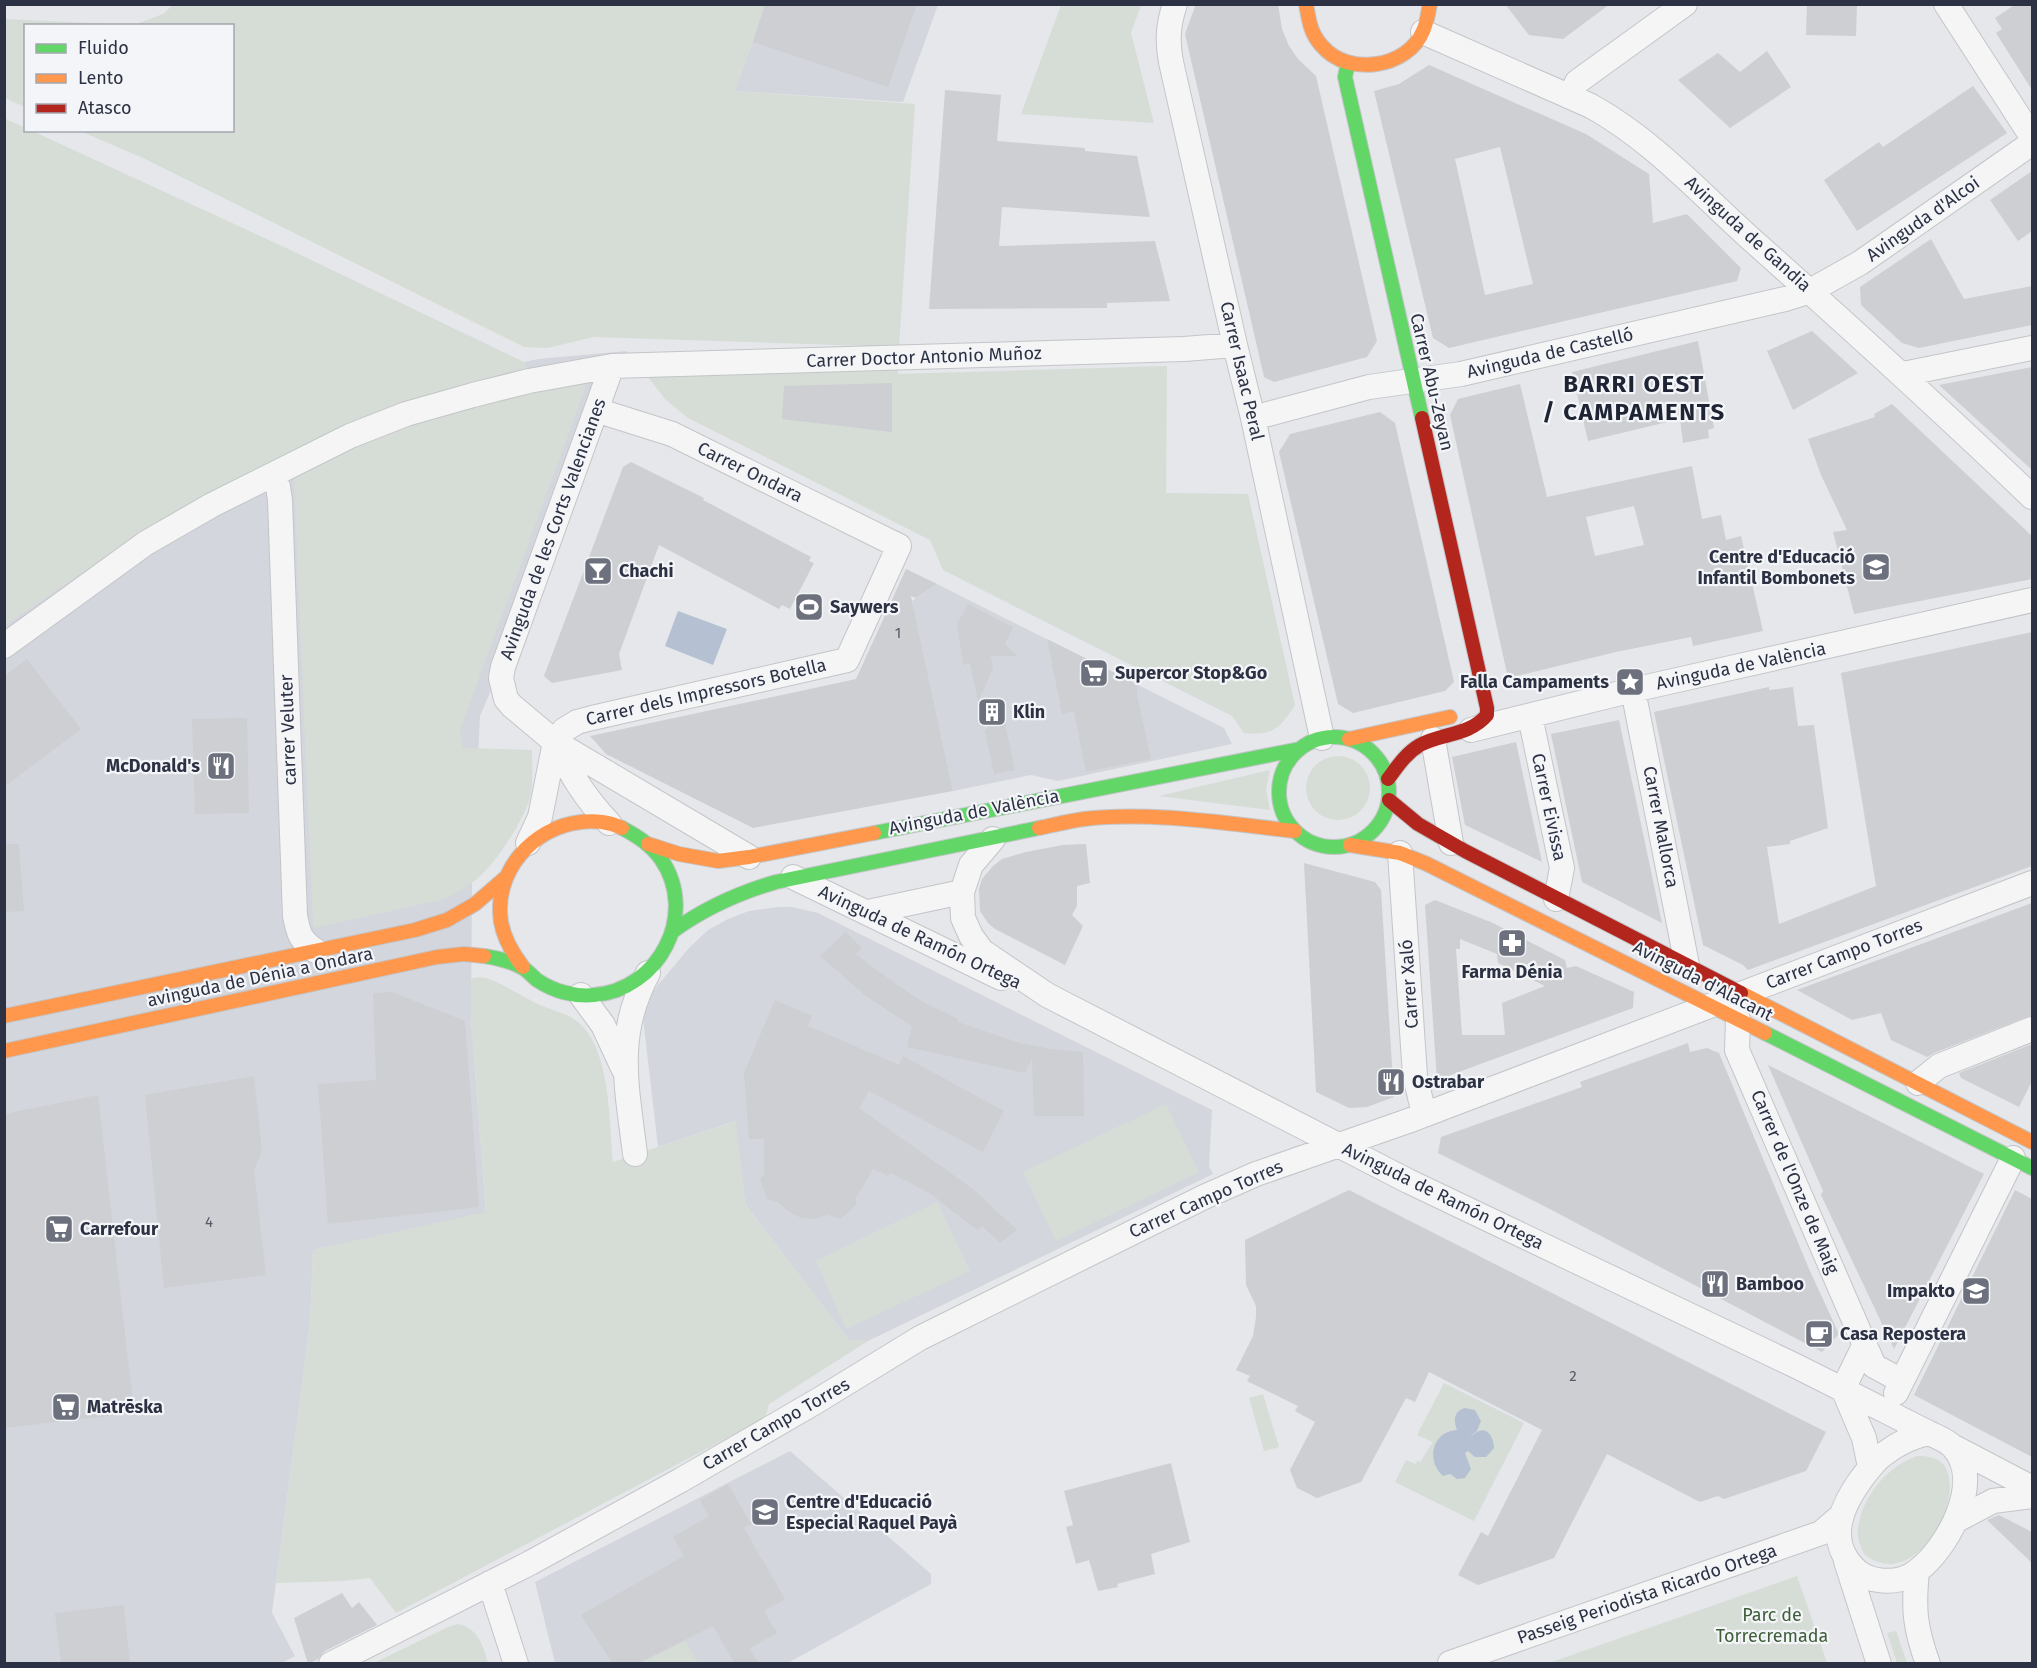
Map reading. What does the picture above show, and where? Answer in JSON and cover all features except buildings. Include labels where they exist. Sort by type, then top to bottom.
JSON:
[{"type":"main road","points":[[1306,4],[1310,30],[1321,46],[1336,58],[1348,63],[1374,66],[1393,61],[1410,50],[1423,32],[1429,16],[1430,4]]},
{"type":"main road","name":"Carrer Abu-Zeyan","points":[[1348,63],[1345,77],[1487,708]]},
{"type":"main road","points":[[1349,739],[1487,708]]},
{"type":"main road","name":"Avinguda de València","points":[[1388,779],[1414,748],[1478,725],[1487,715],[1487,708]]},
{"type":"main road","points":[[1322,738],[1349,739],[1374,753],[1382,765],[1388,779],[1389,800],[1376,828],[1364,838],[1350,845],[1335,847],[1321,845],[1307,840],[1295,831],[1283,812],[1279,789],[1282,774],[1289,760],[1300,749],[1322,738]]},
{"type":"main road","name":"Avinguda de València","points":[[648,844],[679,854],[718,861],[749,857],[1300,749]]},
{"type":"main road","name":"Avinguda d'Alacant","points":[[1389,800],[1404,815],[1451,843],[1556,899],[2032,1142]]},
{"type":"main road","name":"Avinguda de València","points":[[673,931],[695,914],[729,896],[757,886],[1084,819],[1150,818],[1295,831]]},
{"type":"main road","points":[[587,820],[609,823],[630,831],[648,844],[664,862],[673,884],[676,907],[673,931],[666,948],[648,973],[623,988],[602,995],[581,995],[560,991],[540,982],[523,968],[512,952],[504,935],[500,916],[505,878],[528,843],[546,831],[566,823],[587,820]]},
{"type":"main road","name":"Avinguda d'Alacant","points":[[1350,845],[1400,853],[1482,890],[1989,1148],[2023,1163]]},
{"type":"main road","name":"avinguda de Dénia a Ondara","points":[[4,1017],[415,930],[447,920],[475,904],[505,878]]},
{"type":"main road","name":"avinguda de Dénia a Ondara","points":[[4,1051],[437,957],[464,954],[491,958],[523,968]]},
{"type":"street","name":"Carrer Isaac Peral","points":[[1175,4],[1168,28],[1167,42],[1253,418],[1322,738]]},
{"type":"street","points":[[1570,96],[1577,82],[1685,4]]},
{"type":"street","points":[[1949,6],[2032,137]]},
{"type":"street","name":"Avinguda de Gandia","points":[[1423,32],[1570,96],[1610,116],[1645,142],[1903,374],[2032,496]]},
{"type":"street","name":"Avinguda d'Alcoi","points":[[1810,291],[1860,263],[2032,143]]},
{"type":"street","name":"Avinguda de Castelló","points":[[1253,418],[1369,387],[1461,374],[1785,299],[1810,291]]},
{"type":"street","name":"Carrer Doctor Antonio Muñoz","points":[[4,646],[146,543],[212,506],[350,436],[406,414],[484,392],[612,366],[1184,349],[1235,345]]},
{"type":"street","points":[[1903,374],[2032,348]]},
{"type":"street","name":"Avinguda de les Corts Valencianes","points":[[555,742],[512,706],[502,689],[501,678],[503,667],[612,366]]},
{"type":"street","name":"Carrer Ondara","points":[[596,410],[672,434],[899,546]]},
{"type":"street","name":"carrer Veluter","points":[[273,475],[280,500],[295,916],[300,937],[306,945],[316,951]]},
{"type":"street","name":"Carrer dels Impressors Botella","points":[[555,742],[564,730],[592,717],[847,660],[899,546]]},
{"type":"street","name":"Avinguda de València","points":[[1442,737],[1633,690],[2032,600]]},
{"type":"street","name":"Carrer Mallorca","points":[[1633,690],[1687,965]]},
{"type":"street","name":"Carrer Eivissa","points":[[1530,716],[1562,868],[1556,899]]},
{"type":"street","points":[[1442,737],[1451,843]]},
{"type":"street","points":[[555,742],[573,780],[590,804],[609,823]]},
{"type":"street","points":[[528,843],[540,817],[555,742]]},
{"type":"street","points":[[555,742],[749,857]]},
{"type":"street","name":"Avinguda de Ramón Ortega","points":[[993,839],[970,865],[962,892],[963,918],[971,936],[982,951],[1047,995],[1419,1187],[1843,1389],[1929,1433]]},
{"type":"street","name":"Carrer Xaló","points":[[1400,853],[1415,1076],[1424,1113]]},
{"type":"street","name":"Avinguda de Ramón Ortega","points":[[793,877],[996,976],[1047,995]]},
{"type":"street","name":"Carrer Campo Torres","points":[[331,1664],[490,1583],[690,1474],[920,1338],[1204,1197],[1256,1174],[1712,1006],[2032,883]]},
{"type":"street","points":[[868,912],[962,892]]},
{"type":"street","points":[[636,1154],[625,1071],[628,1023],[632,1005],[648,973]]},
{"type":"street","points":[[581,995],[603,1025],[625,1071]]},
{"type":"street","name":"Carrer de l'Onze de Maig","points":[[1738,1019],[1737,1050],[1874,1366],[1902,1381]]},
{"type":"street","points":[[1918,1083],[1939,1066],[2032,1029]]},
{"type":"street","points":[[1887,1412],[2023,1163]]},
{"type":"street","points":[[1865,1344],[1843,1389],[1864,1438],[1870,1467]]},
{"type":"street","points":[[1879,1664],[1844,1556],[1839,1528],[1841,1516],[1851,1495],[1870,1467],[1881,1455],[1897,1445],[1929,1433],[2032,1488]]},
{"type":"street","points":[[1844,1556],[1856,1572],[1873,1579],[1896,1580],[1917,1572],[1935,1555],[1957,1520],[1962,1501],[1964,1477],[1960,1458],[1952,1446]]},
{"type":"street","points":[[1957,1520],[1993,1501],[2032,1496]]},
{"type":"street","name":"Passeig Periodista Ricardo Ortega","points":[[1450,1664],[1821,1533],[1841,1516]]},
{"type":"street","points":[[1917,1572],[1914,1596],[1915,1622],[1928,1664]]},
{"type":"street","points":[[490,1583],[516,1664]]},
{"type":"shaded area","points":[[765,5],[938,5],[903,102],[735,91]]},
{"type":"shaded area","points":[[627,351],[599,434],[480,716],[472,878],[471,1019],[486,1213],[313,1250],[310,1323],[272,1613],[295,1656],[280,1664],[5,1664],[5,625],[92,566],[184,511],[530,372],[524,362]]},
{"type":"shaded area","points":[[937,584],[1224,728],[1232,744],[1058,781],[1031,775],[953,791],[912,601]]},
{"type":"shaded area","points":[[792,907],[818,913],[1212,1110],[1209,1166],[1213,1174],[868,1341],[849,1340],[745,1204],[735,1121],[658,1147],[643,1018],[647,998],[689,948],[708,930],[749,911]]},
{"type":"shaded area","name":"Centre d'Educació Especial Raquel Payà","points":[[790,1451],[931,1574],[931,1584],[786,1664],[555,1663],[535,1582]]},
{"type":"green space","points":[[174,4],[765,5],[735,91],[915,104],[899,347],[594,337],[547,348],[524,347],[143,158],[82,132],[234,132],[234,24],[137,24],[163,14]]},
{"type":"green space","points":[[1061,5],[1141,5],[1131,33],[1154,123],[1021,114]]},
{"type":"green space","points":[[4,19],[112,24],[24,24],[24,107],[5,98]]},
{"type":"green space","points":[[4,118],[24,128],[24,132],[34,132],[284,247],[524,362],[530,372],[184,511],[92,566],[5,625]]},
{"type":"green space","points":[[898,365],[898,374],[1167,366],[1166,493],[1248,494],[1295,705],[1285,720],[1269,732],[1244,733],[1232,716],[943,570],[930,540],[688,418],[665,399],[644,372]]},
{"type":"green space","points":[[584,382],[585,389],[460,730],[463,748],[532,750],[531,792],[524,814],[510,839],[484,872],[469,885],[445,899],[313,928],[294,479],[296,472],[399,426],[500,398]]},
{"type":"green space","points":[[1338,756],[1356,762],[1364,770],[1370,788],[1364,806],[1356,814],[1338,820],[1320,814],[1312,806],[1306,788],[1312,770],[1320,762]]},
{"type":"green space","points":[[1270,770],[1266,789],[1270,810],[1159,796]]},
{"type":"green space","points":[[471,978],[490,979],[539,1005],[569,1016],[579,1023],[589,1035],[603,1069],[613,1162],[736,1121],[745,1204],[849,1340],[868,1341],[769,1404],[765,1418],[396,1613],[370,1578],[276,1583],[310,1323],[313,1250],[486,1212],[471,1019]]},
{"type":"green space","points":[[1166,1104],[1199,1172],[1056,1241],[1023,1172]]},
{"type":"green space","points":[[937,1202],[970,1271],[846,1329],[816,1261]]},
{"type":"green space","points":[[1444,1383],[1524,1423],[1474,1521],[1395,1482],[1406,1460],[1416,1464],[1417,1461],[1420,1462],[1433,1442],[1417,1435]]},
{"type":"green space","points":[[1263,1394],[1279,1447],[1264,1451],[1249,1398]]},
{"type":"green space","points":[[1917,1456],[1935,1458],[1943,1464],[1949,1479],[1949,1498],[1943,1518],[1932,1537],[1918,1553],[1901,1562],[1883,1563],[1864,1554],[1858,1537],[1860,1519],[1877,1485],[1895,1467]]},
{"type":"green space","name":"Parc de Torrecremada","points":[[1797,1576],[1827,1663],[1549,1663]]},
{"type":"green space","points":[[458,1624],[471,1630],[479,1639],[488,1663],[374,1663],[448,1627]]},
{"type":"green space","points":[[1896,1631],[1907,1663],[1897,1663],[1887,1633]]},
{"type":"green space","points":[[685,1641],[698,1663],[637,1664]]},
{"type":"water","points":[[678,611],[727,629],[713,665],[665,646]]},
{"type":"water","points":[[1465,1408],[1475,1410],[1481,1421],[1477,1431],[1470,1436],[1479,1431],[1486,1431],[1492,1438],[1494,1448],[1486,1457],[1475,1457],[1468,1451],[1465,1453],[1471,1469],[1465,1478],[1457,1479],[1450,1474],[1443,1476],[1434,1462],[1434,1447],[1442,1435],[1457,1430],[1455,1416]]},
{"type":"traffic: fast","points":[[1348,63],[1345,77],[1422,418]]},
{"type":"traffic: fast","points":[[1334,737],[1355,741],[1373,753],[1385,771],[1389,792],[1385,813],[1373,831],[1355,843],[1334,847],[1313,843],[1295,831],[1283,813],[1279,792],[1283,771],[1295,753],[1313,741],[1334,737]]},
{"type":"traffic: fast","points":[[874,833],[1300,749]]},
{"type":"traffic: fast","points":[[484,956],[514,963],[550,987],[579,995],[594,995],[617,990],[637,979],[654,964],[666,946],[674,925],[676,903],[672,880],[661,859],[652,849],[638,837],[622,828]]},
{"type":"traffic: fast","points":[[673,931],[722,902],[776,882],[1039,828]]},
{"type":"traffic: fast","points":[[1765,1033],[2032,1168]]},
{"type":"traffic: slow","points":[[1306,4],[1312,31],[1322,46],[1333,56],[1361,65],[1377,64],[1405,53],[1415,44],[1423,31],[1430,4]]},
{"type":"traffic: slow","points":[[1349,739],[1450,717]]},
{"type":"traffic: slow","points":[[1039,828],[1084,819],[1162,817],[1295,831]]},
{"type":"traffic: slow","points":[[523,967],[512,952],[504,934],[500,904],[503,886],[520,855],[532,843],[563,826],[597,821],[622,828]]},
{"type":"traffic: slow","points":[[648,844],[679,854],[718,861],[874,833]]},
{"type":"traffic: slow","points":[[1350,845],[1400,853],[1427,864],[1765,1033]]},
{"type":"traffic: slow","points":[[4,1016],[415,930],[447,920],[475,904],[505,878]]},
{"type":"traffic: slow","points":[[4,1051],[437,957],[464,954],[484,956]]},
{"type":"traffic: slow","points":[[1741,993],[2032,1142]]},
{"type":"traffic: jam","points":[[1388,779],[1415,748],[1428,741],[1464,731],[1487,715],[1422,418]]},
{"type":"traffic: jam","points":[[1389,800],[1418,824],[1465,851],[1741,993]]},
{"type":"place","name":"Centre d'Educació Infantil Bombonets","points":[[1876,567]]},
{"type":"place","name":"Chachi","points":[[598,571]]},
{"type":"place","name":"Saywers","points":[[809,607]]},
{"type":"place","name":"Supercor Stop&Go","points":[[1094,673]]},
{"type":"place","name":"Falla Campaments","points":[[1630,682]]},
{"type":"place","name":"Klin","points":[[992,712]]},
{"type":"place","name":"McDonald's","points":[[221,766]]},
{"type":"place","name":"Farma Dénia","points":[[1512,943]]},
{"type":"place","name":"Ostrabar","points":[[1391,1082]]},
{"type":"place","name":"Carrefour","points":[[59,1229]]},
{"type":"place","name":"Bamboo","points":[[1715,1284]]},
{"type":"place","name":"Impakto","points":[[1976,1291]]},
{"type":"place","name":"Casa Repostera","points":[[1819,1334]]},
{"type":"place","name":"Matrēska","points":[[66,1407]]},
{"type":"place","name":"Centre d'Educació Especial Raquel Payà","points":[[765,1512]]},
{"type":"district","name":"BARRI OEST / CAMPAMENTS","points":[[1634,398]]}]
